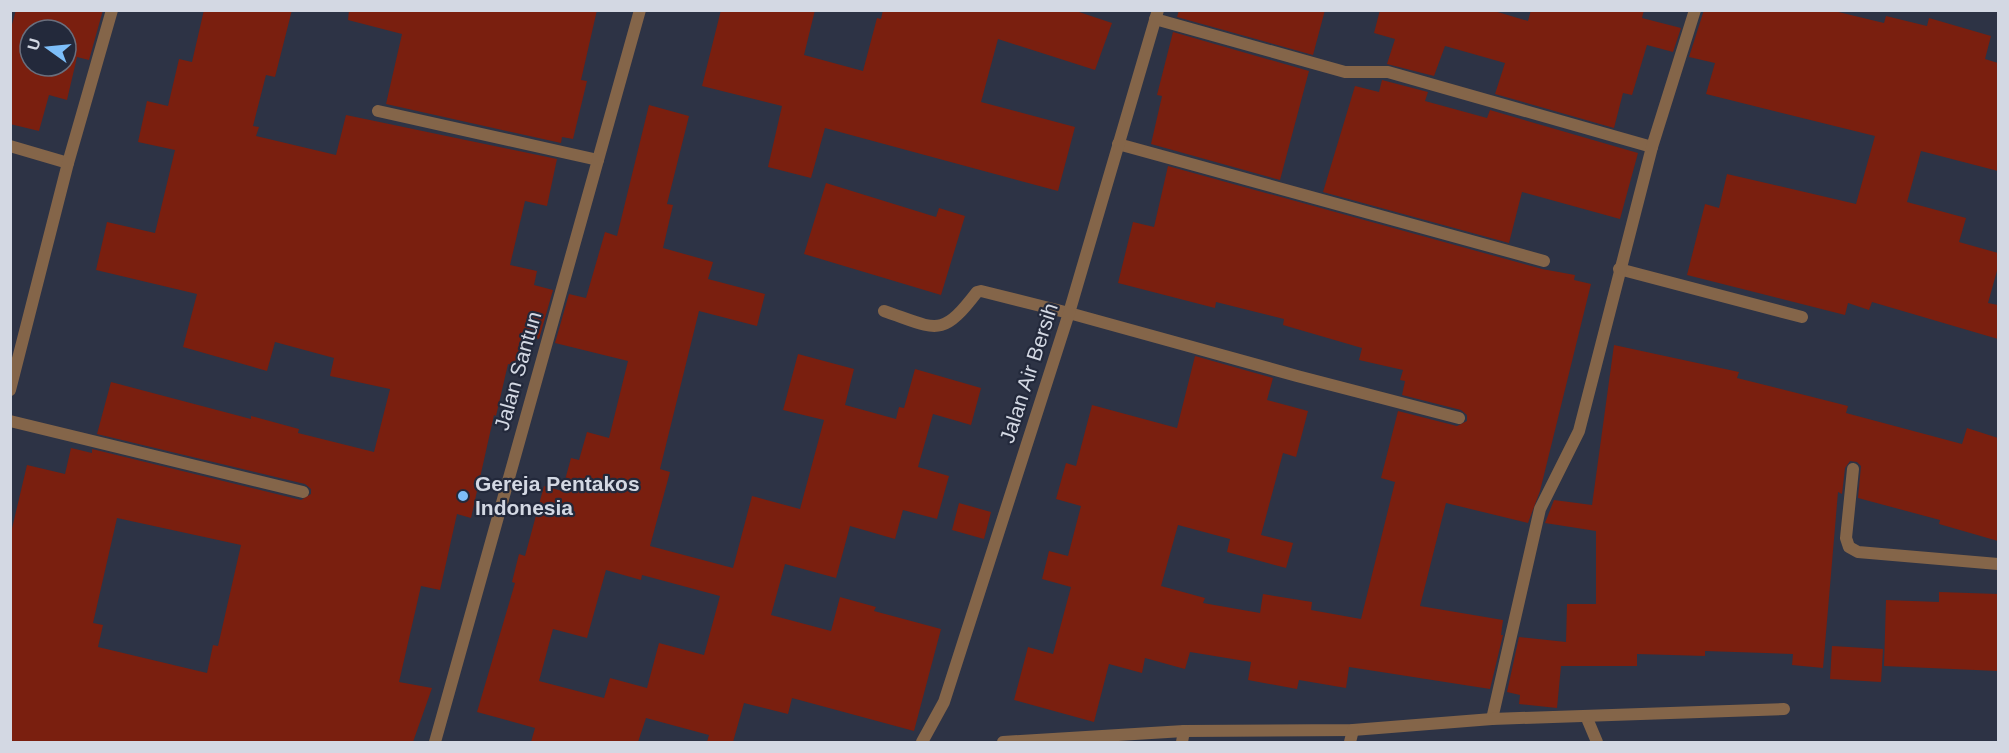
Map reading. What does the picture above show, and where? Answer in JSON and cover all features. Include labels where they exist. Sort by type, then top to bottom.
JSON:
[{"type":"street","points":[[10,390],[68,163],[112,10]]},
{"type":"street","name":"Jalan Santun","points":[[435,742],[640,10]]},
{"type":"street","points":[[1492,719],[1540,509],[1579,431],[1652,147],[1695,10]]},
{"type":"street","points":[[1157,15],[1345,72],[1388,72],[1652,147]]},
{"type":"street","name":"Jalan Air Bersih","points":[[922,742],[944,702],[1069,313],[1157,15]]},
{"type":"street","points":[[378,111],[598,160]]},
{"type":"street","points":[[1118,144],[1544,261]]},
{"type":"street","points":[[10,146],[68,163]]},
{"type":"street","points":[[1619,269],[1802,317]]},
{"type":"street","points":[[885,311],[927,326],[938,326],[957,318],[977,292],[981,291],[1459,418]]},
{"type":"street","points":[[10,421],[303,492]]},
{"type":"street","points":[[1853,468],[1846,538],[1849,546],[1858,552],[1998,564]]},
{"type":"street","points":[[1003,742],[1353,730],[1492,719],[1784,709]]},
{"type":"street","points":[[1586,716],[1597,742]]},
{"type":"street","points":[[1350,742],[1353,730]]},
{"type":"building","points":[[16,10],[103,10],[89,60],[78,57],[78,18],[18,18],[18,78],[72,78],[67,100],[49,95],[39,131],[10,124],[10,32]]},
{"type":"building","points":[[204,10],[292,10],[275,77],[266,75],[253,126],[259,127],[256,136],[336,155],[346,115],[557,159],[547,206],[525,201],[510,265],[537,271],[534,285],[553,290],[539,339],[527,336],[519,367],[508,364],[471,518],[457,514],[440,590],[421,586],[399,682],[432,688],[413,742],[10,742],[10,537],[27,465],[65,474],[71,448],[92,453],[92,449],[301,500],[311,494],[311,489],[305,484],[97,434],[111,382],[251,419],[251,416],[299,429],[298,433],[374,452],[390,389],[330,376],[334,358],[275,342],[267,371],[183,347],[197,294],[96,270],[107,222],[155,233],[175,150],[138,142],[147,101],[168,106],[179,59],[192,62]],"holes":[[[117,518],[241,545],[218,646],[213,645],[207,673],[98,647],[103,625],[93,623]]]},
{"type":"building","points":[[349,10],[597,10],[581,80],[587,81],[573,139],[562,137],[561,143],[386,104],[402,34],[348,20]]},
{"type":"building","points":[[721,10],[815,10],[804,55],[863,71],[877,18],[881,19],[883,10],[1073,10],[1112,23],[1095,70],[998,39],[981,102],[1075,127],[1058,191],[825,128],[811,178],[768,167],[782,106],[702,86]]},
{"type":"building","points":[[1179,10],[1325,10],[1313,55],[1177,17]]},
{"type":"building","points":[[1380,10],[1491,10],[1528,21],[1531,10],[1644,10],[1642,18],[1681,28],[1673,52],[1647,45],[1632,95],[1623,93],[1614,128],[1495,94],[1505,63],[1445,46],[1434,76],[1387,64],[1395,39],[1374,33]]},
{"type":"building","points":[[1704,10],[1830,10],[1884,23],[1886,16],[1927,26],[1929,18],[1991,36],[1985,59],[1998,63],[1998,171],[1921,151],[1907,202],[1966,218],[1959,242],[1998,253],[1998,267],[1988,303],[1998,305],[1998,339],[1872,302],[1869,310],[1848,303],[1845,315],[1687,275],[1705,204],[1719,208],[1727,174],[1856,204],[1875,136],[1706,94],[1715,63],[1689,57]]},
{"type":"building","points":[[1173,32],[1309,71],[1280,180],[1151,144],[1162,96],[1157,95]]},
{"type":"building","points":[[1382,80],[1428,92],[1425,101],[1487,118],[1490,110],[1638,153],[1620,219],[1522,192],[1509,243],[1323,192],[1355,86],[1379,92]]},
{"type":"building","points":[[649,105],[689,116],[667,204],[673,205],[663,248],[713,262],[708,279],[765,294],[757,326],[699,311],[660,469],[670,472],[650,546],[733,568],[752,496],[800,509],[824,420],[783,410],[798,354],[854,369],[845,405],[896,419],[899,407],[904,408],[915,369],[981,388],[971,425],[933,414],[918,467],[949,476],[937,519],[903,510],[895,539],[850,526],[836,578],[785,564],[771,615],[831,631],[840,597],[876,607],[874,611],[941,629],[914,731],[792,698],[788,714],[744,703],[733,742],[707,742],[709,735],[646,718],[638,742],[531,742],[535,728],[477,712],[515,583],[512,582],[519,554],[525,556],[544,486],[562,491],[571,458],[579,460],[587,432],[609,438],[628,361],[555,343],[569,294],[586,298],[605,232],[617,236]],"holes":[[[606,570],[641,580],[642,575],[720,596],[704,655],[659,643],[647,688],[610,678],[604,698],[539,681],[553,629],[587,638]]]},
{"type":"building","points":[[1168,166],[1542,269],[1575,275],[1574,280],[1591,284],[1540,491],[1528,523],[1446,503],[1420,606],[1503,620],[1501,635],[1503,635],[1490,689],[1349,667],[1346,688],[1299,680],[1297,689],[1248,680],[1251,662],[1190,652],[1185,669],[1145,658],[1142,673],[1109,664],[1094,722],[1014,700],[1028,647],[1053,654],[1071,587],[1042,579],[1049,551],[1068,556],[1081,506],[1056,499],[1066,463],[1076,466],[1092,405],[1177,428],[1195,356],[1273,378],[1267,400],[1308,411],[1296,457],[1283,453],[1261,535],[1293,543],[1286,568],[1227,552],[1230,539],[1178,525],[1161,586],[1205,598],[1203,603],[1260,613],[1263,594],[1312,602],[1311,610],[1361,619],[1395,482],[1381,478],[1398,411],[1457,426],[1467,421],[1467,415],[1461,410],[1402,395],[1405,381],[1400,380],[1403,370],[1359,360],[1362,348],[1283,325],[1284,319],[1216,302],[1215,308],[1118,283],[1133,222],[1154,227]]},
{"type":"building","points":[[826,183],[936,217],[939,208],[965,216],[941,295],[804,254]]},
{"type":"building","points":[[1614,345],[1739,372],[1737,378],[1848,406],[1846,413],[1962,444],[1967,428],[1998,438],[1998,541],[1939,524],[1940,520],[1858,498],[1861,466],[1857,462],[1850,461],[1845,468],[1842,494],[1838,492],[1823,668],[1792,665],[1793,654],[1705,651],[1705,656],[1637,654],[1637,666],[1561,666],[1557,708],[1519,704],[1520,695],[1507,692],[1519,637],[1566,642],[1567,604],[1596,604],[1596,531],[1545,523],[1554,500],[1592,505]]},
{"type":"building","points":[[959,503],[991,512],[984,539],[952,530]]},
{"type":"building","points":[[1939,592],[1998,594],[1998,671],[1884,666],[1886,600],[1939,602]]},
{"type":"building","points":[[1832,646],[1883,649],[1881,682],[1830,679]]},
{"type":"place","name":"Gereja Pentakos Indonesia","points":[[463,496]]}]
